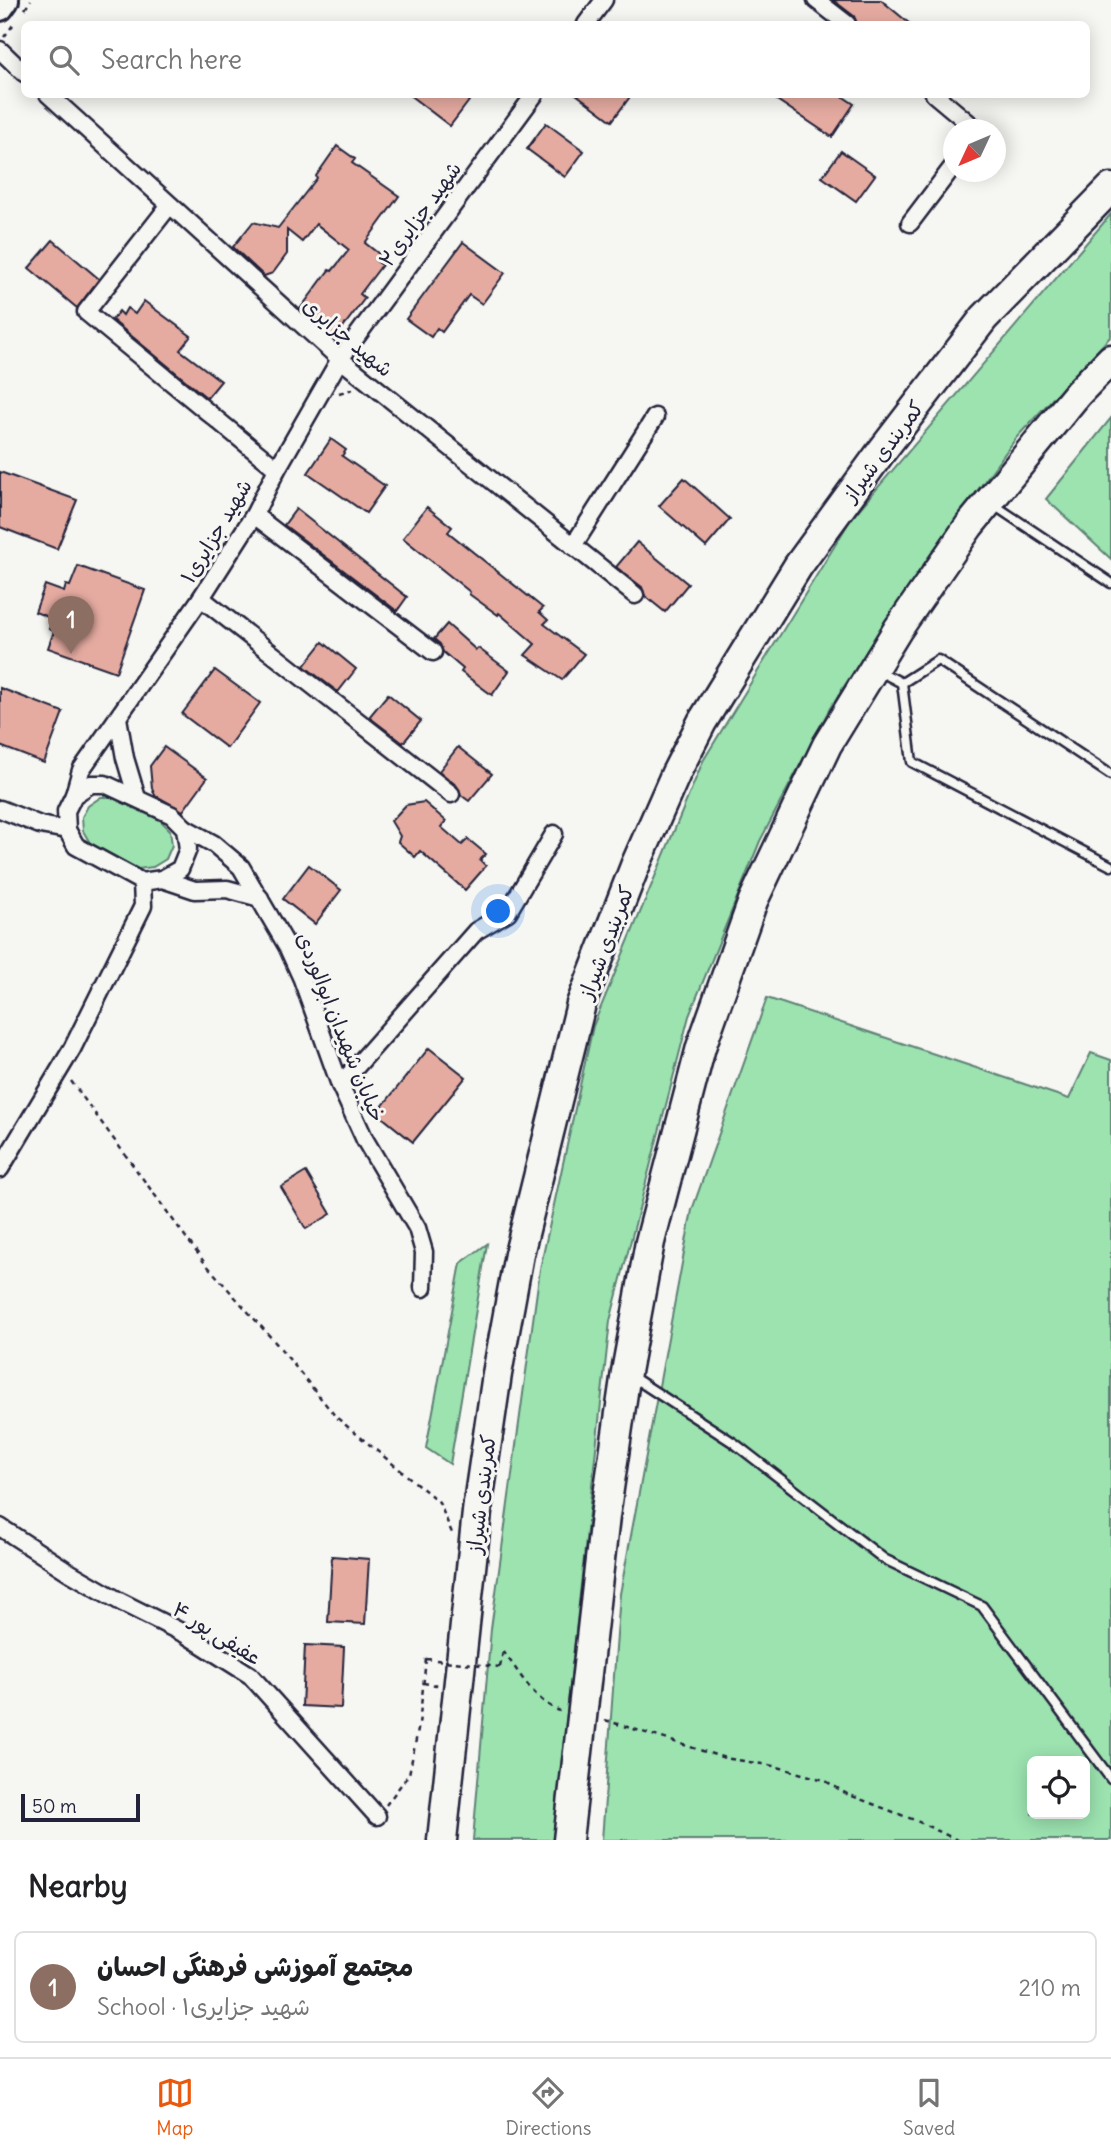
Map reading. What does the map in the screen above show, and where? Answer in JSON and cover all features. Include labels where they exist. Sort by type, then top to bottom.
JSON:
[{"type":"highway","name":"کمربندی شیراز","points":[[442,1840],[478,1503],[497,1374],[519,1254],[581,1004],[635,866],[702,722],[798,566],[984,318],[1111,188]]},
{"type":"highway","points":[[568,1840],[606,1516],[626,1372],[650,1242],[701,1047],[753,901],[827,745],[874,668],[953,549],[988,502],[1078,393],[1111,359]]},
{"type":"main road","points":[[0,7],[5,0]]},
{"type":"street","points":[[588,21],[604,0]]},
{"type":"street","points":[[816,0],[843,21]]},
{"type":"street","points":[[0,50],[21,70]]},
{"type":"street","name":"شهید جزایری","points":[[52,98],[340,359],[635,595]]},
{"type":"street","name":"شهید جزایری۲","points":[[340,359],[532,98]]},
{"type":"street","points":[[939,98],[964,119]]},
{"type":"street","points":[[911,223],[943,180]]},
{"type":"street","points":[[169,206],[86,312],[277,469]]},
{"type":"street","name":"شهید جزایری۱","points":[[74,795],[80,770],[201,598],[254,515],[340,359]]},
{"type":"street","points":[[573,546],[655,417]]},
{"type":"street","points":[[254,515],[433,652]]},
{"type":"street","points":[[201,598],[452,794]]},
{"type":"street","points":[[118,718],[125,758],[137,798]]},
{"type":"street","points":[[106,783],[137,798],[172,815],[185,828],[188,849],[180,869],[162,879],[142,882],[76,846],[67,831],[66,811],[74,795],[91,784],[106,783]]},
{"type":"street","points":[[0,809],[40,825],[67,831]]},
{"type":"street","name":"خیابان شهیدان ابوالوردی","points":[[185,828],[214,844],[242,867],[288,946],[340,1085],[365,1140],[416,1228],[424,1252],[423,1288]]},
{"type":"street","points":[[340,1085],[476,931],[508,912],[554,834]]},
{"type":"street","points":[[162,879],[195,890],[227,890],[260,898]]},
{"type":"street","points":[[1,1165],[61,1067],[143,906],[142,882]]},
{"type":"street","name":"عفیفی پور ۴","points":[[0,1527],[69,1573],[185,1634],[250,1675],[377,1816]]},
{"type":"lane","points":[[988,502],[1111,583]]},
{"type":"lane","points":[[902,683],[938,660],[1111,775]]},
{"type":"lane","points":[[874,668],[902,683]]},
{"type":"lane","points":[[902,683],[912,762],[1111,866]]},
{"type":"lane","points":[[626,1372],[734,1443],[884,1559],[982,1606],[1110,1774]]},
{"type":"path","points":[[337,394],[362,387]]},
{"type":"path","points":[[61,1067],[204,1262],[254,1317],[336,1416],[439,1502],[452,1532],[451,1544]]},
{"type":"path","points":[[377,1816],[409,1774],[419,1725],[426,1660],[500,1667],[503,1651],[543,1702],[568,1714]]},
{"type":"path","points":[[423,1683],[436,1685],[439,1659]]},
{"type":"path","points":[[605,1720],[725,1758],[774,1766],[824,1780],[847,1794],[957,1840]]},
{"type":"green space","points":[[1111,214],[1111,336],[1017,437],[930,555],[830,708],[760,841],[689,1016],[610,1321],[553,1840],[473,1840],[491,1629],[540,1269],[593,1026],[703,761],[851,519]]},
{"type":"green space","points":[[1111,418],[1111,559],[1046,499]]},
{"type":"green space","points":[[101,797],[111,797],[160,820],[170,830],[172,845],[166,859],[153,867],[138,869],[90,843],[83,831],[82,817],[88,806]]},
{"type":"green space","points":[[767,998],[1069,1099],[1091,1053],[1111,1060],[1111,1840],[602,1840],[620,1594],[692,1210]]},
{"type":"green space","points":[[487,1244],[450,1464],[426,1448],[461,1263]]},
{"type":"building","points":[[833,0],[881,0],[906,21],[856,21],[854,16]]},
{"type":"building","points":[[413,98],[466,98],[469,101],[450,126]]},
{"type":"building","points":[[581,98],[629,98],[612,121]]},
{"type":"building","points":[[774,98],[845,98],[854,104],[832,137]]},
{"type":"building","points":[[546,123],[584,151],[565,177],[527,149]]},
{"type":"building","points":[[337,146],[355,159],[352,163],[399,196],[365,243],[379,254],[375,260],[382,265],[360,294],[365,298],[334,339],[300,309],[329,270],[332,271],[349,250],[316,224],[302,242],[287,230],[287,254],[273,273],[264,276],[233,247],[253,222],[278,228],[317,178]]},
{"type":"building","points":[[841,151],[875,175],[856,201],[822,177]]},
{"type":"building","points":[[53,240],[99,279],[77,308],[29,268]]},
{"type":"building","points":[[463,242],[505,273],[482,304],[469,295],[442,332],[437,328],[431,337],[406,319]]},
{"type":"building","points":[[144,301],[191,336],[180,350],[221,381],[207,398],[112,320],[119,311],[123,315],[127,308],[135,314]]},
{"type":"building","points":[[331,439],[346,450],[342,456],[385,486],[366,513],[308,473]]},
{"type":"building","points":[[0,472],[77,500],[57,549],[0,527]]},
{"type":"building","points":[[684,478],[730,519],[706,547],[659,506]]},
{"type":"building","points":[[427,507],[452,527],[448,532],[543,608],[539,612],[548,620],[544,624],[584,654],[562,680],[525,655],[535,644],[499,613],[498,615],[469,594],[470,592],[403,538]]},
{"type":"building","points":[[296,509],[407,597],[397,611],[284,525]]},
{"type":"building","points":[[637,542],[688,584],[665,612],[645,596],[642,587],[616,567]]},
{"type":"building","points":[[78,566],[145,590],[116,672],[48,648],[54,631],[49,629],[53,619],[35,612],[45,585],[64,592],[66,585],[70,586]]},
{"type":"building","points":[[447,624],[476,650],[478,648],[509,671],[492,695],[461,672],[463,669],[443,652],[434,639]]},
{"type":"building","points":[[323,642],[356,669],[338,692],[304,666]]},
{"type":"building","points":[[215,670],[260,703],[227,748],[182,714]]},
{"type":"building","points":[[0,688],[63,712],[44,763],[0,746]]},
{"type":"building","points":[[388,694],[421,721],[403,743],[369,717]]},
{"type":"building","points":[[164,747],[207,778],[183,811],[155,795],[152,788],[150,766]]},
{"type":"building","points":[[458,747],[492,774],[469,801],[461,795],[457,786],[439,771]]},
{"type":"building","points":[[424,802],[446,821],[441,827],[462,845],[468,839],[486,854],[480,860],[486,866],[465,890],[420,851],[415,857],[398,842],[400,836],[391,821],[406,805]]},
{"type":"building","points":[[309,865],[341,890],[315,924],[283,899]]},
{"type":"building","points":[[429,1048],[466,1077],[413,1142],[377,1113]]},
{"type":"building","points":[[306,1172],[331,1214],[306,1229],[281,1187]]},
{"type":"building","points":[[332,1556],[369,1559],[365,1624],[328,1622]]},
{"type":"building","points":[[305,1645],[344,1647],[341,1708],[302,1706]]},
{"type":"place","name":"مجتمع آموزشی فرهنگی احسان","points":[[71,654]]}]
